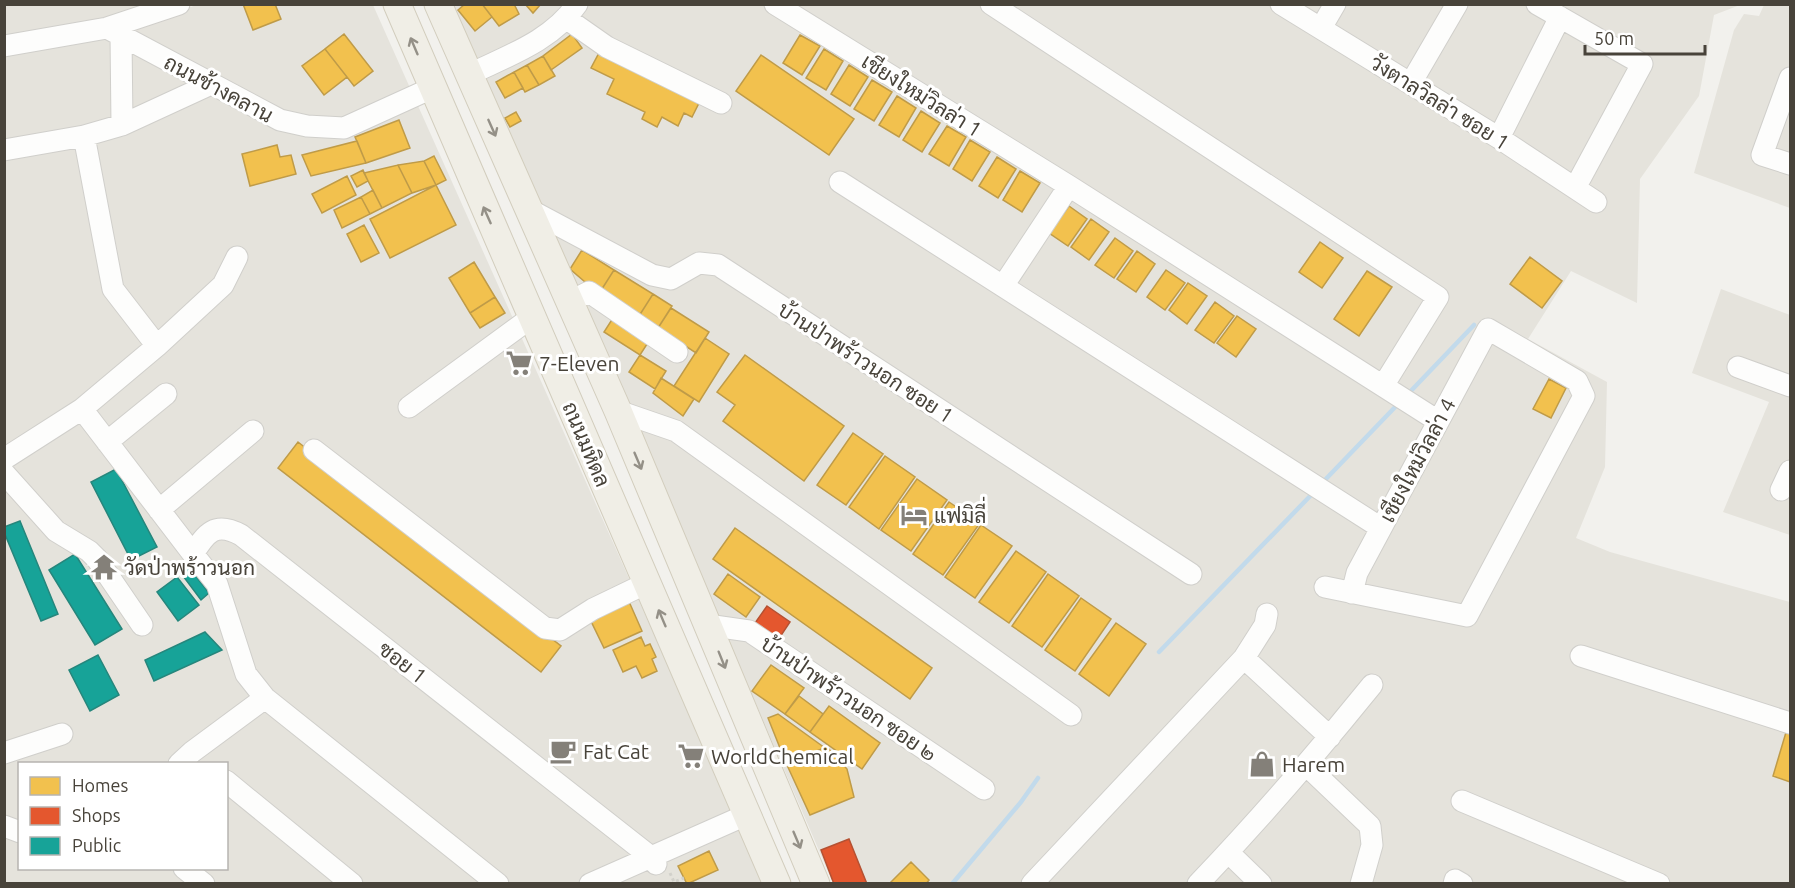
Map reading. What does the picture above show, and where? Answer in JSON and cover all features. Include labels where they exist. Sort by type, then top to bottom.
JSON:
[{"type":"main road","name":"ถนนมหิดล","points":[[397,4],[777,884]]},
{"type":"main road","name":"ถนนมหิดล","points":[[438,4],[618,411],[816,884]]},
{"type":"street","points":[[4,46],[114,32],[179,4]]},
{"type":"street","name":"เชียงใหม่วิลล่า 1","points":[[775,4],[1069,186],[1438,421]]},
{"type":"street","points":[[991,4],[1438,297],[1396,395]]},
{"type":"street","name":"วังตาลวิลล่า ซอย 1","points":[[1281,4],[1499,138],[1596,202]]},
{"type":"street","points":[[1321,28],[1335,4]]},
{"type":"street","points":[[1411,84],[1457,4]]},
{"type":"street","points":[[1537,4],[1642,64],[1575,188]]},
{"type":"street","points":[[468,75],[542,39],[572,12],[607,47],[721,103]]},
{"type":"street","points":[[1499,138],[1560,17]]},
{"type":"street","points":[[114,32],[122,125]]},
{"type":"street","name":"ถนนช้างคลาน","points":[[114,32],[280,120],[307,126],[344,128],[432,88]]},
{"type":"street","points":[[1791,78],[1762,155],[1791,164]]},
{"type":"street","points":[[4,150],[84,136],[122,125],[211,84]]},
{"type":"street","points":[[84,136],[113,289],[157,346]]},
{"type":"street","points":[[840,182],[1381,528]]},
{"type":"street","points":[[1003,286],[1069,186]]},
{"type":"street","name":"บ้านป่าพร้าวนอก ซอย 1","points":[[528,209],[652,275],[671,279],[699,264],[718,265],[1191,573]]},
{"type":"street","points":[[4,459],[82,409],[157,346],[223,285],[237,257]]},
{"type":"street","points":[[569,302],[589,292],[677,352]]},
{"type":"street","points":[[409,407],[532,317]]},
{"type":"street","name":"เชียงใหม่วิลล่า 4","points":[[1488,329],[1577,381],[1584,396],[1467,616],[1352,593],[1358,573],[1438,421],[1488,329]]},
{"type":"street","points":[[1738,367],[1791,386]]},
{"type":"street","points":[[107,442],[166,394]]},
{"type":"street","points":[[82,409],[217,584],[246,674],[265,698],[498,884]]},
{"type":"street","points":[[618,411],[676,431],[1071,715]]},
{"type":"street","points":[[159,510],[253,431]]},
{"type":"street","points":[[314,450],[545,628],[560,630],[592,609],[647,583]]},
{"type":"street","points":[[1781,490],[1791,471]]},
{"type":"street","points":[[4,473],[56,531],[89,551],[97,559],[142,625]]},
{"type":"street","name":"ซอย 1","points":[[193,554],[204,536],[219,529],[230,530],[241,536],[653,860]]},
{"type":"street","points":[[1325,587],[1352,593]]},
{"type":"street","points":[[1032,884],[1244,658],[1265,625],[1267,614]]},
{"type":"street","name":"บ้านป่าพร้าวนอก ซอย ๒","points":[[707,625],[749,631],[984,789]]},
{"type":"street","points":[[1581,656],[1791,723]]},
{"type":"street","points":[[1244,658],[1330,737]]},
{"type":"street","points":[[1198,884],[1306,765],[1372,686]]},
{"type":"street","points":[[192,760],[265,698]]},
{"type":"street","points":[[4,753],[62,734]]},
{"type":"street","points":[[1306,765],[1370,826],[1372,845],[1361,884]]},
{"type":"street","points":[[228,783],[352,884]]},
{"type":"street","points":[[1462,801],[1659,884]]},
{"type":"street","points":[[590,884],[748,819]]},
{"type":"street","points":[[1228,852],[1261,884]]},
{"type":"street","points":[[610,884],[653,860]]},
{"type":"street","points":[[186,870],[204,884]]},
{"type":"shaded area","points":[[187,4],[188,8],[199,4],[373,5],[765,883],[5,884],[5,5]]},
{"type":"shaded area","points":[[452,5],[1740,5],[1714,15],[1699,96],[1640,179],[1637,303],[1571,271],[1528,339],[1607,382],[1605,467],[1576,538],[1610,552],[1790,602],[1790,883],[833,883]]},
{"type":"shaded area","points":[[1764,5],[1790,5],[1790,208],[1694,173],[1734,30],[1744,14],[1759,16]]},
{"type":"shaded area","points":[[1721,289],[1790,315],[1790,535],[1723,512],[1769,402],[1692,373]]},
{"type":"building: Homes","points":[[243,4],[275,4],[281,19],[253,30]]},
{"type":"building: Homes","points":[[465,4],[482,4],[492,17],[475,31],[458,10]]},
{"type":"building: Homes","points":[[482,4],[514,4],[519,14],[499,26]]},
{"type":"building: Homes","points":[[525,4],[541,4],[533,13]]},
{"type":"building: Homes","points":[[344,34],[373,71],[354,86],[325,49]]},
{"type":"building: Homes","points":[[572,34],[582,48],[551,70],[543,56]]},
{"type":"building: Homes","points":[[800,35],[820,46],[802,75],[783,63]]},
{"type":"building: Homes","points":[[325,49],[347,77],[324,95],[302,66]]},
{"type":"building: Homes","points":[[824,49],[843,61],[826,90],[806,78]]},
{"type":"building: Homes","points":[[600,51],[700,101],[692,117],[684,113],[678,126],[662,117],[657,127],[642,119],[645,112],[607,94],[614,79],[591,68]]},
{"type":"building: Homes","points":[[761,55],[854,119],[829,155],[736,91]]},
{"type":"building: Homes","points":[[543,56],[555,76],[539,85],[527,65]]},
{"type":"building: Homes","points":[[527,65],[539,85],[525,92],[514,72]]},
{"type":"building: Homes","points":[[849,65],[868,77],[850,106],[831,94]]},
{"type":"building: Homes","points":[[514,72],[523,88],[505,98],[496,82]]},
{"type":"building: Homes","points":[[872,80],[892,92],[874,121],[854,109]]},
{"type":"building: Homes","points":[[897,96],[916,108],[899,137],[879,125]]},
{"type":"building: Homes","points":[[921,111],[940,123],[922,152],[903,140]]},
{"type":"building: Homes","points":[[516,112],[521,121],[510,127],[505,118]]},
{"type":"building: Homes","points":[[399,120],[410,148],[366,163],[355,137]]},
{"type":"building: Homes","points":[[947,126],[966,137],[949,166],[929,154]]},
{"type":"building: Homes","points":[[970,140],[990,152],[972,181],[953,169]]},
{"type":"building: Homes","points":[[357,141],[366,163],[311,176],[302,155]]},
{"type":"building: Homes","points":[[277,145],[280,157],[291,155],[296,174],[250,186],[242,154]]},
{"type":"building: Homes","points":[[434,156],[446,180],[436,185],[424,161]]},
{"type":"building: Homes","points":[[997,157],[1016,169],[998,198],[979,186]]},
{"type":"building: Homes","points":[[424,161],[436,185],[412,193],[398,165]]},
{"type":"building: Homes","points":[[398,165],[412,193],[382,208],[364,173]]},
{"type":"building: Homes","points":[[363,170],[368,181],[357,187],[351,176]]},
{"type":"building: Homes","points":[[1020,171],[1040,183],[1022,212],[1003,200]]},
{"type":"building: Homes","points":[[347,176],[356,195],[322,213],[312,194]]},
{"type":"building: Homes","points":[[436,185],[456,225],[390,258],[370,219]]},
{"type":"building: Homes","points":[[373,190],[382,208],[370,214],[361,197]]},
{"type":"building: Homes","points":[[361,197],[370,214],[342,228],[334,210]]},
{"type":"building: Homes","points":[[1069,206],[1087,219],[1068,246],[1049,233]]},
{"type":"building: Homes","points":[[1091,219],[1109,232],[1089,260],[1071,247]]},
{"type":"building: Homes","points":[[364,225],[379,253],[361,262],[347,234]]},
{"type":"building: Homes","points":[[1115,238],[1133,251],[1114,278],[1095,265]]},
{"type":"building: Homes","points":[[1320,242],[1343,258],[1322,288],[1299,272]]},
{"type":"building: Homes","points":[[582,250],[614,270],[600,292],[570,269]]},
{"type":"building: Homes","points":[[1137,251],[1155,264],[1136,292],[1117,279]]},
{"type":"building: Homes","points":[[1530,257],[1562,281],[1542,308],[1510,284]]},
{"type":"building: Homes","points":[[474,262],[495,297],[470,313],[449,278]]},
{"type":"building: Homes","points":[[614,270],[653,294],[639,316],[600,292]]},
{"type":"building: Homes","points":[[1166,270],[1185,283],[1165,310],[1147,297]]},
{"type":"building: Homes","points":[[1367,271],[1392,287],[1359,336],[1334,319]]},
{"type":"building: Homes","points":[[1188,283],[1207,296],[1187,324],[1169,310]]},
{"type":"building: Homes","points":[[653,294],[672,306],[658,328],[639,316]]},
{"type":"building: Homes","points":[[495,297],[505,313],[480,328],[470,313]]},
{"type":"building: Homes","points":[[1215,302],[1234,316],[1214,343],[1195,330]]},
{"type":"building: Homes","points":[[671,308],[709,332],[696,353],[658,328]]},
{"type":"building: Homes","points":[[1237,316],[1256,329],[1236,357],[1217,343]]},
{"type":"building: Homes","points":[[613,318],[649,341],[640,355],[604,332]]},
{"type":"building: Homes","points":[[705,338],[729,354],[699,402],[674,386]]},
{"type":"building: Homes","points":[[640,355],[666,371],[655,389],[629,372]]},
{"type":"building: Homes","points":[[745,355],[844,426],[804,481],[723,421],[735,405],[717,392]]},
{"type":"building: Homes","points":[[661,378],[694,399],[683,416],[653,393]]},
{"type":"building: Homes","points":[[1549,379],[1566,388],[1551,418],[1533,409]]},
{"type":"building: Homes","points":[[853,433],[883,454],[846,505],[817,485]]},
{"type":"building: Homes","points":[[298,442],[561,646],[541,672],[278,468]]},
{"type":"building: Homes","points":[[885,456],[915,477],[879,529],[849,507]]},
{"type":"building: Homes","name":"แฟมิลี่","points":[[917,479],[947,500],[911,551],[881,530]]},
{"type":"building: Homes","points":[[949,502],[980,523],[943,575],[913,554]]},
{"type":"building: Homes","points":[[981,525],[1012,546],[975,598],[945,577]]},
{"type":"building: Homes","points":[[735,528],[932,668],[910,699],[713,559]]},
{"type":"building: Homes","points":[[1016,551],[1046,572],[1009,623],[979,602]]},
{"type":"building: Homes","points":[[728,574],[760,597],[746,617],[714,594]]},
{"type":"building: Homes","points":[[1048,574],[1079,596],[1042,647],[1012,626]]},
{"type":"building: Homes","points":[[627,597],[642,631],[604,648],[588,615]]},
{"type":"building: Homes","points":[[1081,598],[1111,619],[1075,671],[1045,650]]},
{"type":"building: Homes","points":[[1116,623],[1146,644],[1109,696],[1079,674]]},
{"type":"building: Homes","points":[[641,637],[645,646],[650,644],[656,657],[652,659],[657,671],[642,678],[636,666],[623,672],[613,650]]},
{"type":"building: Homes","points":[[771,665],[804,688],[785,714],[752,691]]},
{"type":"building: Homes","points":[[799,696],[823,714],[810,732],[785,714]]},
{"type":"building: Homes","points":[[829,706],[880,743],[862,769],[810,732]]},
{"type":"building: Homes","points":[[778,714],[825,748],[786,763],[768,718]]},
{"type":"building: Homes","points":[[1787,729],[1790,730],[1790,782],[1773,776]]},
{"type":"building: Homes","points":[[827,747],[847,769],[854,797],[810,815],[786,763]]},
{"type":"building: Homes","points":[[709,851],[718,870],[687,884],[678,866]]},
{"type":"building: Homes","points":[[911,862],[929,880],[926,884],[889,884]]},
{"type":"building: Shops","points":[[767,606],[790,622],[778,640],[755,623]]},
{"type":"building: Shops","points":[[849,839],[867,884],[834,884],[821,850]]},
{"type":"building: Public","points":[[116,469],[157,547],[131,560],[91,482]]},
{"type":"building: Public","points":[[20,521],[58,614],[41,621],[4,532],[4,527]]},
{"type":"building: Public","points":[[75,554],[122,629],[95,645],[49,570]]},
{"type":"building: Public","points":[[188,566],[209,593],[201,600],[180,572]]},
{"type":"building: Public","points":[[177,577],[199,605],[178,621],[157,592]]},
{"type":"building: Public","points":[[205,632],[222,650],[154,681],[145,660]]},
{"type":"building: Public","points":[[98,655],[119,695],[90,711],[69,670]]},
{"type":"waterway","points":[[1407,395],[1474,325]]},
{"type":"waterway","points":[[1322,483],[1399,403]]},
{"type":"waterway","points":[[1159,652],[1314,492]]},
{"type":"waterway","points":[[952,884],[1021,802],[1038,778]]},
{"type":"place","name":"7-Eleven","points":[[519,363]]},
{"type":"place","name":"แฟมิลี่","points":[[914,515]]},
{"type":"place","name":"วัดป่าพร้าวนอก","points":[[104,567]]},
{"type":"place","name":"Fat Cat","points":[[563,751]]},
{"type":"place","name":"WorldChemical","points":[[691,756]]},
{"type":"place","name":"Harem","points":[[1262,764]]}]
